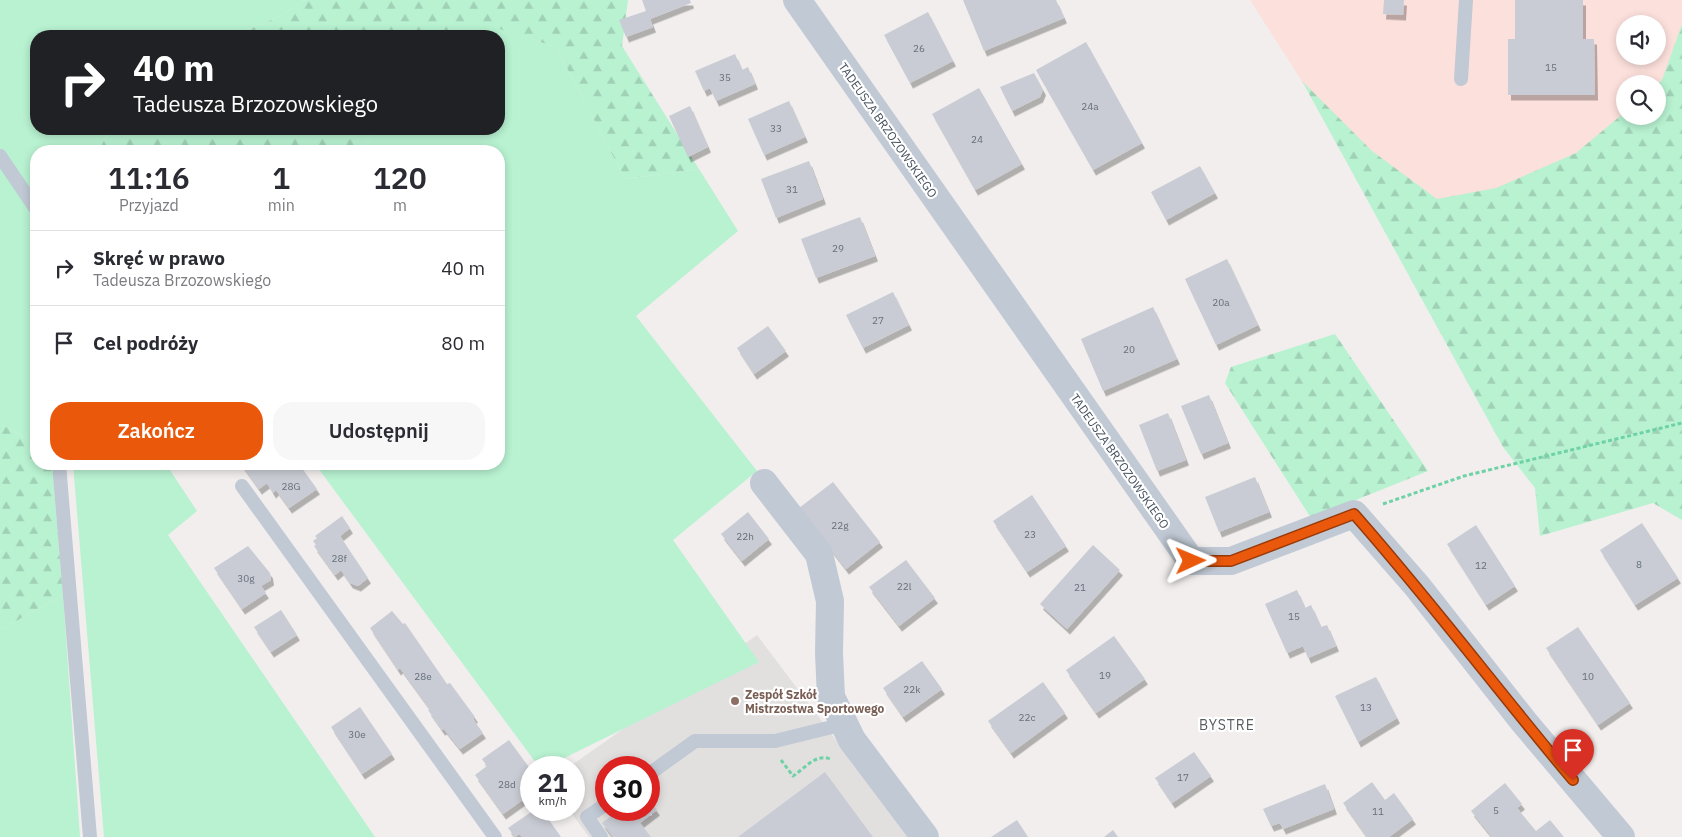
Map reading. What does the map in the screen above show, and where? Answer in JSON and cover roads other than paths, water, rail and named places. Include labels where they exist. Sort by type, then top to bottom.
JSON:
[{"type":"street","name":"TADEUSZA BRZOZOWSKIEGO","points":[[797,0],[1191,561],[1231,561],[1354,514],[1417,586],[1524,722],[1621,837]]},
{"type":"street","points":[[764,484],[819,554],[830,601],[828,653],[831,697],[852,740],[925,837]]},
{"type":"lane","points":[[1461,79],[1466,0]]},
{"type":"lane","points":[[0,156],[30,200]]},
{"type":"lane","points":[[59,470],[90,837]]},
{"type":"lane","points":[[242,486],[495,837]]},
{"type":"lane","points":[[660,766],[695,741],[775,741],[844,724]]},
{"type":"lane","points":[[595,812],[587,817],[601,837]]},
{"type":"place","name":"Zespół Szkół Mistrzostwa Sportowego","points":[[735,701]]},
{"type":"district","name":"BYSTRE","points":[[1227,725]]}]
